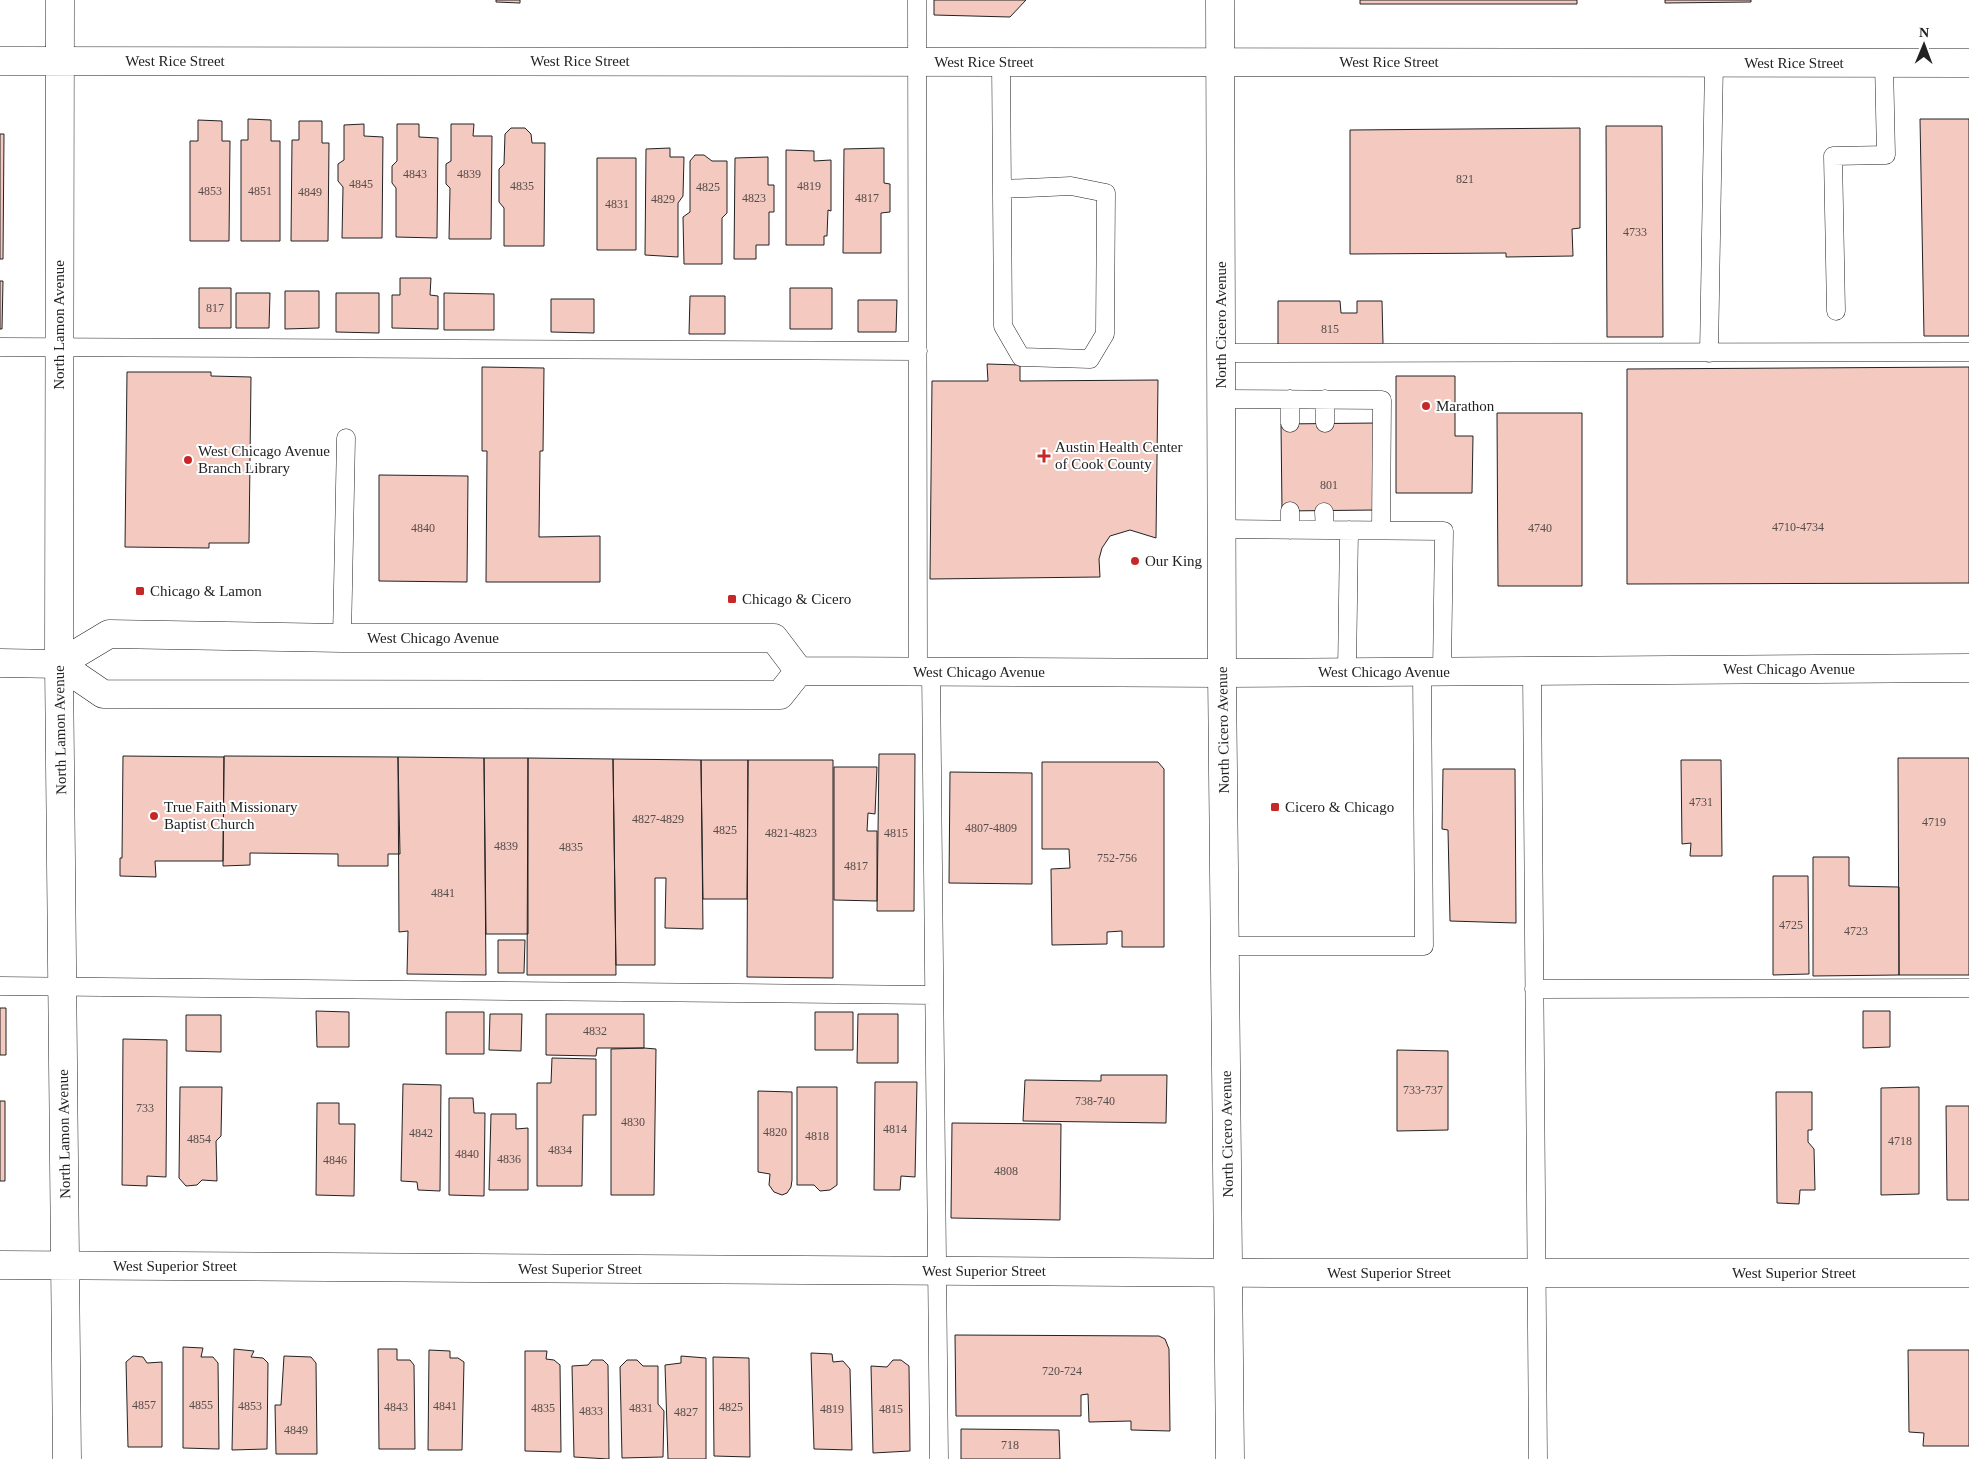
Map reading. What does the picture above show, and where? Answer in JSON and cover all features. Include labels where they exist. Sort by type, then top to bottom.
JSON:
[{"type":"street","name":"North Lamon Avenue","points":[[60,0],[59,664],[67,1459]]},
{"type":"street","name":"North Cicero Avenue","points":[[1220,0],[1222,673],[1230,1459]]},
{"type":"street","name":"West Rice Street","points":[[0,61],[1969,63]]},
{"type":"street","name":"West Chicago Avenue","points":[[59,664],[109,634],[342,638],[774,638],[799,671],[1222,673],[1969,668]]},
{"type":"street","points":[[0,663],[59,664],[104,694],[780,695],[799,671]]},
{"type":"street","name":"West Superior Street","points":[[0,1265],[1228,1273],[1969,1273]]},
{"type":"lane","points":[[917,0],[918,351],[934,995],[939,1459]]},
{"type":"lane","points":[[1001,62],[1003,326],[1021,356],[1090,359],[1105,334],[1106,192],[1071,186],[1002,189]]},
{"type":"lane","points":[[1710,353],[1714,62]]},
{"type":"lane","points":[[1836,311],[1833,156],[1886,155],[1884,63]]},
{"type":"lane","points":[[0,347],[918,351]]},
{"type":"lane","points":[[1221,353],[1969,352]]},
{"type":"lane","points":[[1221,399],[1382,400],[1380,530]]},
{"type":"lane","points":[[1290,399],[1290,423]]},
{"type":"lane","points":[[1324,399],[1325,423]]},
{"type":"lane","points":[[342,638],[346,438]]},
{"type":"lane","points":[[1290,512],[1290,530]]},
{"type":"lane","points":[[1324,512],[1325,530]]},
{"type":"lane","points":[[1222,529],[1444,531],[1432,672],[1424,946],[1225,946]]},
{"type":"lane","points":[[1347,672],[1349,530]]},
{"type":"lane","points":[[1532,671],[1538,1459]]},
{"type":"lane","points":[[0,986],[934,995]]},
{"type":"lane","points":[[1534,989],[1969,988]]},
{"type":"building","points":[[496,0],[520,0],[520,3],[496,2]]},
{"type":"building","points":[[934,0],[1026,0],[1010,17],[934,15]]},
{"type":"building","points":[[1360,0],[1577,0],[1577,4],[1360,4]]},
{"type":"building","points":[[1665,0],[1751,0],[1751,2],[1665,3]]},
{"type":"building","points":[[248,119],[271,120],[271,141],[280,141],[280,241],[241,241],[241,140],[248,140]]},
{"type":"building","points":[[1920,119],[1969,119],[1969,336],[1924,336]]},
{"type":"building","points":[[198,120],[222,121],[222,141],[230,141],[229,241],[190,241],[190,141],[198,141]]},
{"type":"building","points":[[299,121],[322,121],[322,143],[329,143],[328,241],[291,241],[292,140],[299,140]]},
{"type":"building","points":[[364,124],[364,136],[383,137],[382,238],[342,238],[343,187],[338,181],[338,164],[344,160],[344,125]]},
{"type":"building","points":[[397,124],[419,124],[419,137],[438,138],[437,238],[396,237],[396,188],[392,183],[392,166],[397,161]]},
{"type":"building","points":[[451,124],[474,124],[473,136],[492,136],[491,239],[449,239],[450,188],[446,184],[446,164],[451,161]]},
{"type":"building","points":[[1606,126],[1662,126],[1663,337],[1607,337]]},
{"type":"building","points":[[511,128],[525,128],[531,134],[532,143],[545,143],[544,246],[504,246],[504,208],[499,202],[499,169],[504,164],[505,134]]},
{"type":"building","points":[[1580,128],[1580,228],[1572,229],[1573,256],[1506,257],[1506,253],[1350,254],[1350,130]]},
{"type":"building","points":[[0,134],[4,134],[3,259],[0,259]]},
{"type":"building","points":[[670,148],[670,157],[684,157],[683,196],[678,203],[678,257],[645,255],[646,149]]},
{"type":"building","points":[[884,148],[884,183],[890,184],[890,212],[881,213],[881,253],[843,253],[844,149]]},
{"type":"building","points":[[786,150],[814,151],[814,161],[831,160],[831,211],[828,210],[827,236],[824,236],[824,245],[786,245]]},
{"type":"building","points":[[695,155],[704,155],[712,161],[727,161],[727,213],[722,218],[722,264],[684,264],[683,217],[690,212],[690,161]]},
{"type":"building","points":[[768,157],[768,185],[774,185],[774,212],[769,212],[769,245],[756,245],[756,259],[734,259],[735,158]]},
{"type":"building","points":[[597,158],[636,158],[636,250],[597,250]]},
{"type":"building","points":[[400,278],[431,278],[430,295],[438,296],[438,329],[392,328],[392,295],[400,295]]},
{"type":"building","points":[[0,281],[3,281],[2,329],[0,329]]},
{"type":"building","points":[[199,288],[231,288],[231,328],[199,328]]},
{"type":"building","points":[[790,288],[832,288],[832,329],[790,329]]},
{"type":"building","points":[[285,291],[319,291],[319,328],[285,329]]},
{"type":"building","points":[[236,293],[270,293],[269,328],[236,328]]},
{"type":"building","points":[[336,293],[379,293],[379,333],[336,332]]},
{"type":"building","points":[[444,293],[494,294],[494,330],[444,330]]},
{"type":"building","points":[[690,296],[725,296],[725,334],[689,334]]},
{"type":"building","points":[[551,299],[594,299],[594,333],[551,332]]},
{"type":"building","points":[[858,300],[897,300],[896,332],[858,332]]},
{"type":"building","points":[[1278,301],[1340,301],[1341,313],[1357,313],[1357,301],[1382,301],[1383,344],[1278,345]]},
{"type":"building","name":"Austin Health Center of Cook County","points":[[987,364],[1020,365],[1020,381],[1158,380],[1156,538],[1130,530],[1110,536],[1102,548],[1099,559],[1100,577],[930,579],[932,381],[988,381]]},
{"type":"building","points":[[482,367],[544,368],[543,451],[540,451],[539,537],[600,536],[600,582],[486,582],[487,451],[482,451]]},
{"type":"building","points":[[1969,367],[1969,583],[1627,584],[1627,369]]},
{"type":"building","name":"West Chicago Avenue Branch Library","points":[[127,372],[211,372],[211,376],[251,377],[249,543],[209,543],[209,548],[125,547]]},
{"type":"building","name":"Marathon","points":[[1396,376],[1455,376],[1455,436],[1473,436],[1472,493],[1396,493]]},
{"type":"building","points":[[1497,413],[1582,413],[1582,586],[1498,586]]},
{"type":"building","points":[[1376,423],[1376,510],[1282,511],[1281,424]]},
{"type":"building","points":[[379,475],[468,476],[467,582],[379,581]]},
{"type":"building","points":[[879,754],[915,754],[914,911],[877,911]]},
{"type":"building","points":[[123,756],[224,757],[223,861],[155,861],[156,877],[120,876],[120,858],[122,858]]},
{"type":"building","points":[[224,756],[398,757],[400,854],[388,854],[388,866],[338,866],[338,854],[250,853],[250,865],[223,866]]},
{"type":"building","points":[[398,757],[484,758],[486,975],[407,974],[408,931],[399,932]]},
{"type":"building","points":[[484,758],[528,758],[528,934],[486,934]]},
{"type":"building","points":[[528,758],[613,759],[616,975],[527,975]]},
{"type":"building","points":[[1898,758],[1969,758],[1969,975],[1899,975]]},
{"type":"building","points":[[613,759],[701,760],[703,929],[665,928],[666,878],[655,878],[655,965],[616,965]]},
{"type":"building","points":[[701,760],[748,760],[747,899],[703,899]]},
{"type":"building","points":[[748,760],[833,760],[833,978],[747,977]]},
{"type":"building","points":[[1681,760],[1721,760],[1722,856],[1690,856],[1691,843],[1682,844]]},
{"type":"building","points":[[1042,762],[1158,762],[1164,769],[1164,947],[1122,947],[1122,931],[1107,932],[1107,944],[1052,945],[1051,869],[1070,868],[1069,849],[1042,849]]},
{"type":"building","points":[[834,767],[877,767],[875,814],[868,813],[867,831],[877,831],[877,901],[834,900]]},
{"type":"building","points":[[1443,769],[1515,769],[1516,923],[1450,921],[1448,830],[1442,829]]},
{"type":"building","points":[[950,772],[1032,773],[1032,884],[949,883]]},
{"type":"building","points":[[1813,857],[1849,857],[1849,886],[1899,887],[1899,975],[1813,976]]},
{"type":"building","points":[[1773,876],[1808,876],[1809,974],[1773,975]]},
{"type":"building","points":[[498,940],[525,940],[524,973],[498,973]]},
{"type":"building","points":[[0,1008],[6,1008],[6,1055],[0,1055]]},
{"type":"building","points":[[316,1011],[349,1012],[349,1047],[317,1047]]},
{"type":"building","points":[[1863,1011],[1890,1011],[1890,1047],[1863,1048]]},
{"type":"building","points":[[446,1012],[484,1012],[484,1054],[446,1054]]},
{"type":"building","points":[[815,1012],[853,1012],[853,1050],[815,1050]]},
{"type":"building","points":[[490,1014],[522,1014],[521,1051],[489,1050]]},
{"type":"building","points":[[546,1014],[644,1014],[644,1048],[597,1048],[596,1056],[546,1055]]},
{"type":"building","points":[[858,1014],[898,1014],[898,1063],[857,1063]]},
{"type":"building","points":[[186,1015],[221,1015],[221,1052],[186,1051]]},
{"type":"building","points":[[123,1039],[167,1040],[166,1177],[147,1176],[147,1186],[122,1185]]},
{"type":"building","points":[[611,1049],[656,1049],[654,1195],[611,1195]]},
{"type":"building","points":[[1397,1050],[1448,1051],[1448,1130],[1397,1131]]},
{"type":"building","points":[[552,1058],[596,1059],[596,1115],[583,1115],[582,1186],[537,1186],[537,1083],[551,1083]]},
{"type":"building","points":[[1101,1075],[1167,1075],[1166,1123],[1023,1121],[1025,1080],[1101,1081]]},
{"type":"building","points":[[875,1082],[917,1082],[915,1177],[901,1176],[900,1190],[874,1190]]},
{"type":"building","points":[[403,1084],[441,1085],[440,1191],[418,1190],[417,1182],[401,1181]]},
{"type":"building","points":[[180,1087],[222,1087],[221,1136],[216,1141],[217,1181],[202,1180],[197,1185],[186,1186],[179,1178]]},
{"type":"building","points":[[797,1087],[837,1087],[837,1185],[830,1190],[820,1191],[814,1185],[797,1185]]},
{"type":"building","points":[[1919,1087],[1919,1194],[1881,1195],[1881,1088]]},
{"type":"building","points":[[758,1091],[792,1092],[792,1180],[791,1187],[787,1193],[782,1195],[774,1192],[769,1185],[770,1174],[758,1172]]},
{"type":"building","points":[[1776,1092],[1812,1092],[1812,1130],[1808,1130],[1808,1142],[1814,1149],[1815,1190],[1800,1190],[1799,1204],[1777,1203]]},
{"type":"building","points":[[449,1098],[473,1098],[474,1113],[485,1113],[484,1196],[449,1195]]},
{"type":"building","points":[[0,1101],[5,1101],[5,1181],[0,1181]]},
{"type":"building","points":[[317,1103],[339,1103],[339,1124],[355,1124],[354,1196],[316,1195]]},
{"type":"building","points":[[1946,1106],[1969,1106],[1969,1200],[1947,1200]]},
{"type":"building","points":[[491,1114],[516,1114],[516,1129],[528,1128],[528,1190],[489,1190]]},
{"type":"building","points":[[952,1123],[1061,1124],[1060,1220],[951,1218]]},
{"type":"building","points":[[955,1335],[1159,1336],[1165,1339],[1169,1349],[1170,1431],[1131,1430],[1131,1421],[1089,1422],[1088,1394],[1081,1395],[1081,1416],[956,1416]]},
{"type":"building","points":[[183,1347],[203,1348],[201,1357],[213,1357],[218,1363],[219,1449],[183,1448]]},
{"type":"building","points":[[234,1349],[254,1351],[251,1357],[263,1358],[268,1363],[267,1449],[232,1450]]},
{"type":"building","points":[[378,1349],[397,1349],[397,1360],[410,1360],[414,1365],[415,1449],[379,1449]]},
{"type":"building","points":[[429,1350],[450,1351],[450,1358],[458,1358],[464,1362],[462,1450],[428,1450]]},
{"type":"building","points":[[1908,1350],[1969,1350],[1969,1446],[1923,1446],[1924,1433],[1909,1432]]},
{"type":"building","points":[[525,1351],[547,1351],[546,1359],[554,1360],[560,1365],[561,1452],[525,1451]]},
{"type":"building","points":[[811,1353],[832,1354],[833,1362],[843,1361],[850,1369],[852,1450],[814,1449]]},
{"type":"building","points":[[133,1356],[143,1357],[147,1363],[162,1362],[162,1447],[128,1447],[126,1362]]},
{"type":"building","points":[[284,1356],[311,1357],[316,1363],[317,1454],[276,1454],[275,1405],[281,1405]]},
{"type":"building","points":[[681,1356],[706,1358],[706,1459],[668,1459],[665,1365],[681,1363]]},
{"type":"building","points":[[713,1357],[749,1358],[750,1457],[714,1456]]},
{"type":"building","points":[[592,1360],[603,1360],[608,1365],[609,1459],[574,1457],[572,1366],[588,1365]]},
{"type":"building","points":[[627,1360],[637,1360],[643,1366],[658,1366],[658,1404],[664,1411],[663,1457],[622,1458],[620,1367]]},
{"type":"building","points":[[893,1360],[901,1360],[909,1366],[910,1451],[873,1453],[871,1366],[887,1367]]},
{"type":"building","points":[[961,1429],[1059,1430],[1060,1459],[961,1459]]},
{"type":"place","name":"Marathon","points":[[1426,406]]},
{"type":"place","name":"Austin Health Center of Cook County","points":[[1044,456]]},
{"type":"place","name":"West Chicago Avenue Branch Library","points":[[188,460]]},
{"type":"place","name":"Our King","points":[[1135,561]]},
{"type":"place","name":"Chicago & Lamon","points":[[140,591]]},
{"type":"place","name":"Chicago & Cicero","points":[[732,599]]},
{"type":"place","name":"Cicero & Chicago","points":[[1275,807]]},
{"type":"place","name":"True Faith Missionary Baptist Church","points":[[154,816]]}]
